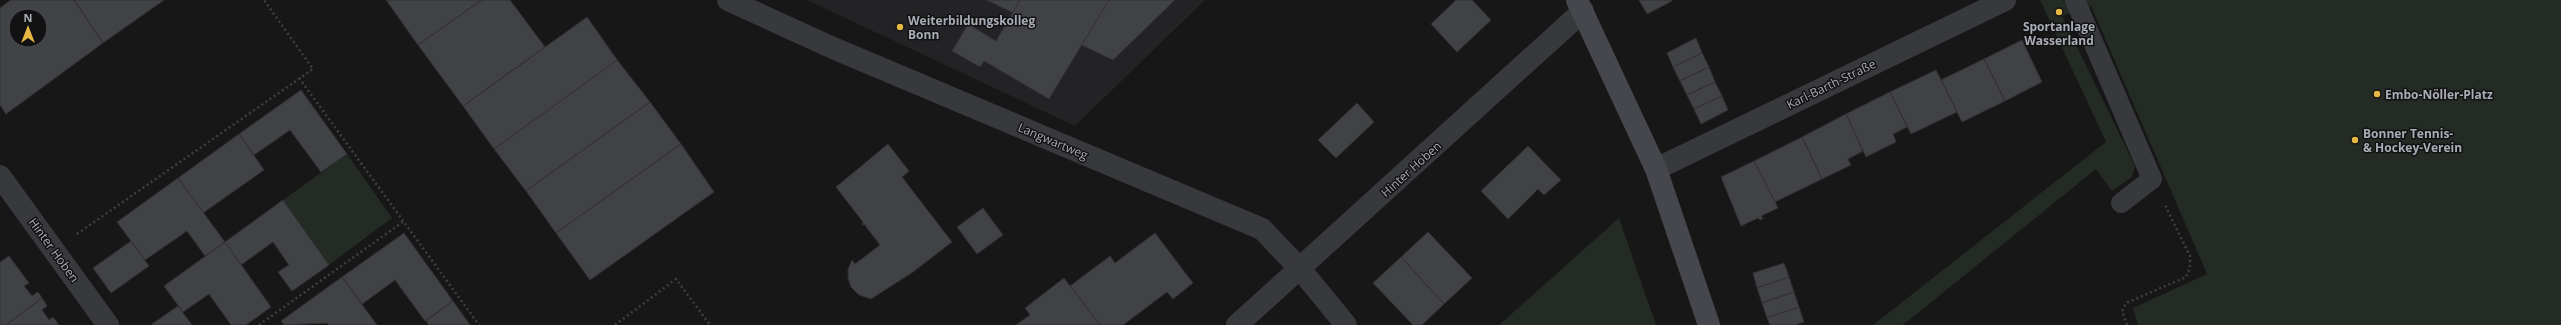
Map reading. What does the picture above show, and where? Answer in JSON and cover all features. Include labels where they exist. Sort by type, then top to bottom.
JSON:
[{"type":"street","name":"Langwartweg","points":[[728,0],[833,48],[1262,229],[1301,270],[1346,325]]},
{"type":"street","name":"Karl-Barth-Straße","points":[[1656,169],[2005,0]]},
{"type":"street","name":"Hinter Hoben","points":[[1237,325],[1301,270],[1580,6]]},
{"type":"street","points":[[1580,6],[1656,169],[1709,325]]},
{"type":"street","name":"Hinter Hoben","points":[[0,176],[108,325]]},
{"type":"lane","points":[[2075,0],[2152,179],[2121,203]]},
{"type":"path","points":[[54,250],[313,69],[264,0]]},
{"type":"path","points":[[299,78],[479,325]]},
{"type":"path","points":[[2127,325],[2122,311],[2126,303],[2186,277],[2190,268],[2190,256],[2152,179]]},
{"type":"path","points":[[259,325],[404,221]]},
{"type":"path","points":[[615,325],[676,279],[710,325]]},
{"type":"shaded area","points":[[807,0],[1205,0],[1075,126]]},
{"type":"shaded area","name":"Bonner Tennis- & Hockey-Verein","points":[[2040,0],[2561,0],[2561,325],[2138,325],[2133,308],[2207,274],[2091,6],[2062,16],[2135,166],[2132,177],[2112,191],[2096,169],[1903,325],[1873,325],[2106,142]]},
{"type":"shaded area","points":[[347,154],[392,218],[329,265],[283,200]]},
{"type":"shaded area","points":[[1619,218],[1656,325],[1499,325]]},
{"type":"building","points":[[11,0],[74,0],[103,43],[6,114],[0,105],[0,8]]},
{"type":"building","points":[[74,0],[164,0],[103,43]]},
{"type":"building","points":[[386,0],[482,0],[418,45]]},
{"type":"building","points":[[482,0],[510,0],[545,47],[463,106],[418,45]]},
{"type":"building","points":[[986,0],[1175,0],[1113,60]]},
{"type":"building","points":[[1020,0],[1109,0],[1049,99],[984,61],[980,67],[952,51],[968,24],[996,41]]},
{"type":"building","points":[[1456,0],[1472,0],[1491,20],[1457,52],[1431,24]]},
{"type":"building","points":[[1639,0],[1672,0],[1672,1],[1647,14]]},
{"type":"building","points":[[587,17],[618,61],[494,149],[463,106]]},
{"type":"building","points":[[1696,38],[1702,53],[1673,67],[1667,53]]},
{"type":"building","points":[[2022,40],[2042,82],[2005,101],[1984,59]]},
{"type":"building","points":[[1702,53],[1709,67],[1680,81],[1673,67]]},
{"type":"building","points":[[1984,59],[2005,101],[1962,122],[1941,80]]},
{"type":"building","points":[[618,61],[650,102],[526,191],[494,149]]},
{"type":"building","points":[[1709,67],[1715,82],[1687,95],[1680,81]]},
{"type":"building","points":[[1936,70],[1957,112],[1911,134],[1890,92]]},
{"type":"building","points":[[1715,82],[1722,96],[1694,109],[1687,95]]},
{"type":"building","points":[[301,90],[347,154],[321,172],[290,130],[254,155],[239,134]]},
{"type":"building","points":[[1890,92],[1907,127],[1893,134],[1896,142],[1866,157],[1846,114]]},
{"type":"building","points":[[1722,96],[1728,110],[1701,124],[1694,109]]},
{"type":"building","points":[[650,102],[681,144],[556,233],[526,191]]},
{"type":"building","points":[[1357,103],[1374,122],[1336,158],[1318,140]]},
{"type":"building","points":[[1846,114],[1863,151],[1848,159],[1851,165],[1822,179],[1802,137]]},
{"type":"building","points":[[239,134],[264,170],[203,213],[178,178]]},
{"type":"building","points":[[1802,137],[1822,179],[1775,202],[1754,161]]},
{"type":"building","points":[[681,144],[714,192],[590,280],[556,233]]},
{"type":"building","points":[[888,144],[909,171],[902,177],[952,242],[913,272],[871,299],[859,295],[851,287],[848,278],[848,269],[852,260],[855,264],[880,245],[864,224],[862,226],[863,222],[836,187]]},
{"type":"building","points":[[1528,146],[1561,180],[1544,195],[1538,189],[1508,219],[1481,191]]},
{"type":"building","points":[[1754,161],[1778,208],[1761,216],[1763,219],[1760,220],[1758,218],[1741,226],[1721,177]]},
{"type":"building","points":[[178,178],[225,242],[205,256],[187,231],[145,260],[117,222]]},
{"type":"building","points":[[283,200],[329,265],[292,291],[278,272],[289,265],[273,242],[241,265],[225,242]]},
{"type":"building","points":[[983,208],[1003,235],[977,254],[957,227]]},
{"type":"building","points":[[1428,232],[1472,278],[1444,304],[1401,257]]},
{"type":"building","points":[[404,233],[453,301],[425,321],[395,280],[362,304],[342,277]]},
{"type":"building","points":[[1155,233],[1193,283],[1173,299],[1167,292],[1123,325],[1100,325],[1070,286],[1110,256],[1115,263]]},
{"type":"building","points":[[131,241],[149,266],[111,293],[93,268]]},
{"type":"building","points":[[225,242],[271,307],[246,325],[231,325],[209,294],[183,312],[164,286]]},
{"type":"building","points":[[9,256],[29,283],[24,286],[32,296],[38,292],[42,298],[6,325],[0,325],[0,262]]},
{"type":"building","points":[[1401,257],[1444,304],[1422,325],[1413,325],[1373,283]]},
{"type":"building","points":[[1784,263],[1789,277],[1757,288],[1753,273]]},
{"type":"building","points":[[342,277],[377,325],[329,325],[327,323],[284,325],[281,321]]},
{"type":"building","points":[[1789,277],[1794,292],[1762,303],[1757,288]]},
{"type":"building","points":[[1064,278],[1100,325],[1016,325],[1030,315],[1025,308]]},
{"type":"building","points":[[1794,292],[1799,307],[1767,318],[1762,303]]},
{"type":"building","points":[[42,298],[47,306],[42,310],[49,320],[53,317],[59,325],[6,325]]},
{"type":"building","points":[[453,301],[470,325],[429,325],[426,321]]},
{"type":"building","points":[[178,306],[192,325],[152,324]]},
{"type":"building","points":[[1799,307],[1804,322],[1795,325],[1770,325],[1767,318]]},
{"type":"place","name":"Sportanlage Wasserland","points":[[2059,12]]},
{"type":"place","name":"Weiterbildungskolleg Bonn","points":[[900,27]]},
{"type":"place","name":"Embo-Nöller-Platz","points":[[2377,94]]},
{"type":"place","name":"Bonner Tennis- & Hockey-Verein","points":[[2355,140]]}]
